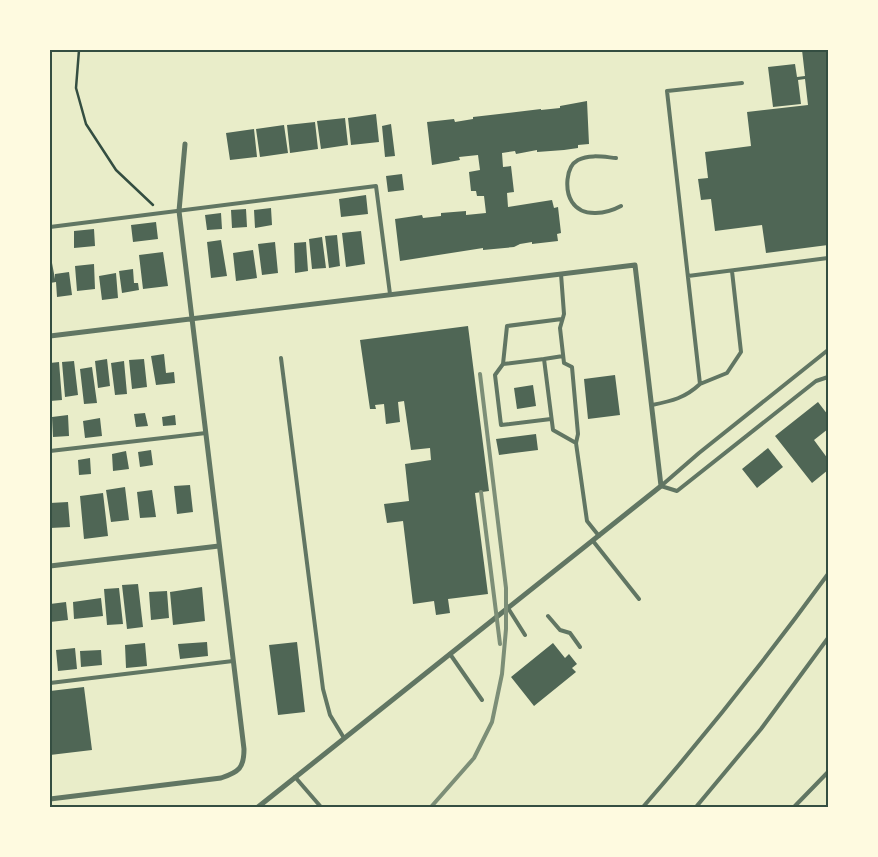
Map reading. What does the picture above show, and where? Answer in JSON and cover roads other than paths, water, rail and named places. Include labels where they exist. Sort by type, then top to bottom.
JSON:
[{"type":"street","points":[[50,799],[221,778],[241,768],[244,760],[234,661],[179,211],[185,144]]},
{"type":"street","points":[[50,336],[635,265],[661,486],[258,807]]},
{"type":"street","points":[[50,566],[219,546]]},
{"type":"lane","points":[[700,384],[667,91],[742,83]]},
{"type":"lane","points":[[616,158],[588,157],[576,161],[570,170],[567,184],[572,202],[581,210],[604,213],[621,206]]},
{"type":"lane","points":[[50,227],[376,186],[390,294]]},
{"type":"lane","points":[[688,276],[828,258]]},
{"type":"lane","points":[[652,405],[690,394],[700,384],[727,372],[741,352],[732,271]]},
{"type":"lane","points":[[561,274],[564,314],[560,328],[564,363],[572,367],[578,434],[576,443],[587,521],[599,536]]},
{"type":"lane","points":[[551,419],[501,425],[495,375],[503,364],[507,326],[562,319]]},
{"type":"lane","points":[[661,486],[699,453],[828,350]]},
{"type":"lane","points":[[503,364],[563,356]]},
{"type":"lane","points":[[281,358],[324,689],[330,715],[344,738]]},
{"type":"lane","points":[[544,359],[553,430],[576,443]]},
{"type":"lane","points":[[661,486],[677,490],[816,381],[828,377]]},
{"type":"lane","points":[[50,451],[206,433]]},
{"type":"lane","points":[[593,541],[639,599]]},
{"type":"lane","points":[[643,807],[702,740],[828,574]]},
{"type":"lane","points":[[508,608],[525,634]]},
{"type":"lane","points":[[548,616],[560,630],[570,633],[580,646]]},
{"type":"lane","points":[[696,807],[761,729],[828,638]]},
{"type":"lane","points":[[450,654],[482,700]]},
{"type":"lane","points":[[50,683],[234,661]]},
{"type":"lane","points":[[794,807],[828,772]]},
{"type":"lane","points":[[295,777],[321,807]]},
{"type":"railway","points":[[431,807],[474,758],[492,722],[502,674],[506,629],[506,588],[480,374]]},
{"type":"railway","points":[[481,492],[500,644]]}]
